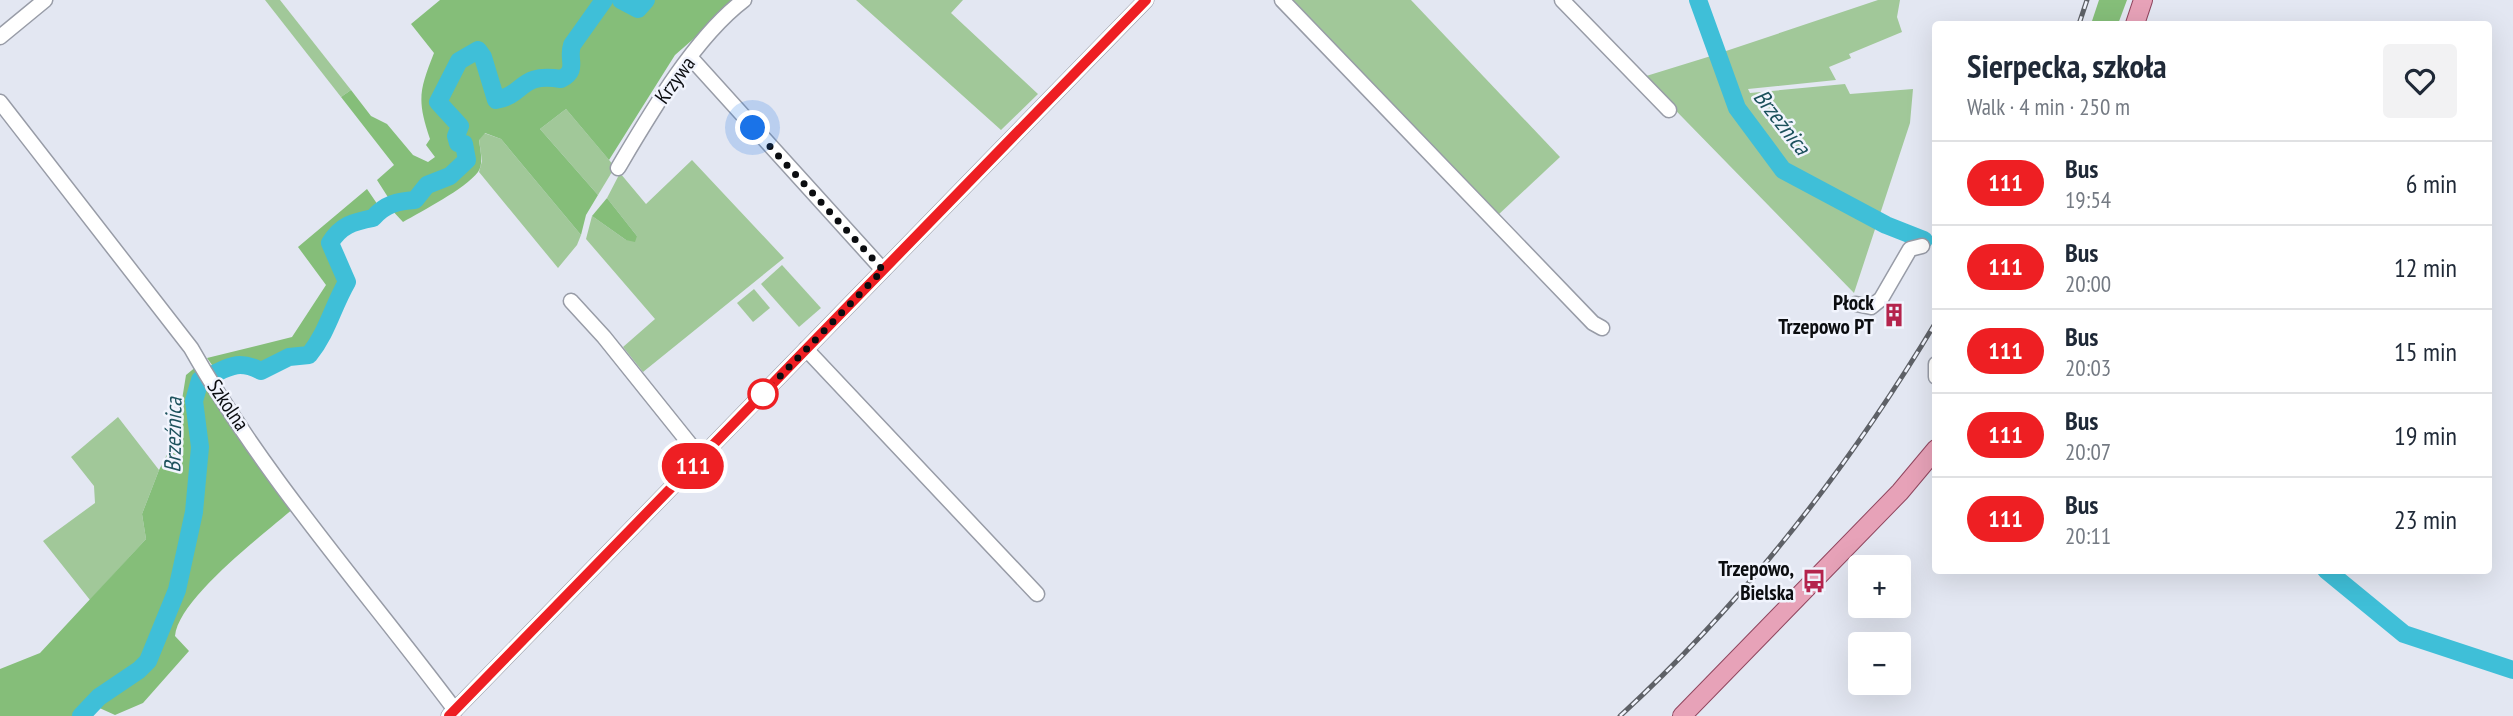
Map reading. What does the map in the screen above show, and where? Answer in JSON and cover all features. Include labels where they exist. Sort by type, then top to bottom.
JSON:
[{"type":"main road","points":[[2136,21],[2143,0]]},
{"type":"main road","points":[[1682,716],[1900,492],[1932,454]]},
{"type":"street","points":[[0,37],[45,0]]},
{"type":"street","name":"Krzywa","points":[[618,169],[652,112],[691,58],[723,19],[744,0]]},
{"type":"street","points":[[452,713],[1146,0]]},
{"type":"street","points":[[1282,0],[1593,323],[1602,328]]},
{"type":"street","points":[[1562,0],[1669,110]]},
{"type":"street","points":[[691,58],[883,270]]},
{"type":"street","name":"Szkolna","points":[[0,102],[191,348],[214,387],[293,500],[452,713]]},
{"type":"street","points":[[1856,304],[1871,307],[1881,299],[1910,249],[1930,250]]},
{"type":"street","points":[[571,301],[604,337],[701,458]]},
{"type":"street","points":[[806,349],[1037,594]]},
{"type":"green space","points":[[265,0],[280,0],[351,90],[341,97]]},
{"type":"green space","points":[[440,0],[602,0],[569,44],[571,67],[561,77],[537,76],[497,99],[481,51],[476,48],[462,59],[446,79],[435,103],[456,126],[453,135],[457,144],[462,146],[465,160],[426,187],[415,198],[396,199],[391,202],[377,180],[394,165],[341,97],[351,90],[371,116],[387,124],[413,155],[428,162],[435,157],[426,145],[430,139],[422,105],[425,77],[434,53],[411,24]]},
{"type":"green space","points":[[608,0],[638,9],[649,0],[738,0],[675,55],[609,160],[566,109],[540,129],[598,195],[586,215],[581,235],[501,139],[485,133],[479,140],[480,169],[472,179],[403,222],[389,207],[398,203],[416,202],[427,187],[451,179],[469,160],[466,144],[459,140],[462,124],[439,102],[459,66],[475,53],[479,53],[495,103],[498,104],[540,79],[561,82],[572,70],[573,47],[600,6]]},
{"type":"green space","points":[[856,0],[963,0],[951,13],[1038,94],[1001,130]]},
{"type":"green space","points":[[1290,0],[1411,0],[1560,157],[1497,216]]},
{"type":"green space","points":[[1693,0],[1706,0],[1723,52],[1878,0],[1900,0],[1897,17],[1902,32],[1849,54],[1851,58],[1829,67],[1836,80],[1748,89],[1750,93],[1845,84],[1850,94],[1913,89],[1910,123],[1854,293],[1643,77],[1711,56]]},
{"type":"green space","points":[[2099,0],[2127,0],[2119,21],[2092,21]]},
{"type":"green space","points":[[566,109],[615,167],[598,195],[540,129]]},
{"type":"green space","points":[[484,133],[501,139],[581,235],[577,245],[558,268],[479,172],[482,161],[479,139]]},
{"type":"green space","points":[[692,160],[784,258],[643,372],[623,347],[655,319],[586,239],[592,216],[626,240],[637,236],[607,198],[620,173],[646,204]]},
{"type":"green space","points":[[367,189],[380,208],[366,219],[337,229],[327,244],[331,249],[331,257],[345,278],[326,320],[325,330],[308,352],[281,356],[270,365],[259,368],[252,361],[229,360],[211,370],[212,365],[207,358],[292,337],[326,285],[298,247]]},
{"type":"green space","points":[[607,198],[637,236],[635,242],[626,240],[592,216]]},
{"type":"green space","points":[[782,265],[821,308],[799,327],[761,284]]},
{"type":"green space","points":[[754,289],[770,308],[753,322],[737,303]]},
{"type":"green space","points":[[197,366],[294,508],[224,568],[191,604],[180,621],[175,636],[189,651],[143,703],[115,715],[84,701],[76,716],[0,716],[0,669],[40,653],[146,539],[142,514],[159,470],[176,437],[186,375]]},
{"type":"green space","points":[[118,417],[159,470],[142,514],[146,539],[90,600],[43,541],[95,503],[94,486],[71,457]]},
{"type":"waterway","name":"Brzeźnica","points":[[81,716],[99,697],[148,661],[177,590],[194,512],[200,447],[194,401],[200,380],[236,365],[261,371],[289,357],[309,355],[321,337],[347,282],[330,243],[334,237],[348,225],[373,218],[387,206],[415,200],[427,185],[450,176],[467,160],[464,144],[458,143],[456,136],[460,126],[438,102],[459,61],[478,50],[483,57],[496,100],[512,94],[530,81],[561,79],[570,72],[572,45],[604,0]]},
{"type":"waterway","name":"Brzeźnica","points":[[621,0],[638,9],[646,0]]},
{"type":"waterway","name":"Brzeźnica","points":[[1698,0],[1737,108],[1783,170],[1886,225],[1924,240]]},
{"type":"waterway","name":"Brzeźnica","points":[[2331,574],[2404,634],[2513,670]]},
{"type":"railway","points":[[2080,21],[2087,0]]},
{"type":"railway","points":[[1620,716],[1710,626],[1792,530],[1868,429],[1932,329]]},
{"type":"bus line","name":"111","points":[[449,716],[1146,0]]},
{"type":"place","name":"Płock Trzepowo PT","points":[[1894,315]]},
{"type":"place","name":"Trzepowo, Bielska","points":[[1814,581]]},
{"type":"route","points":[[753,128],[883,270],[763,394]]}]
